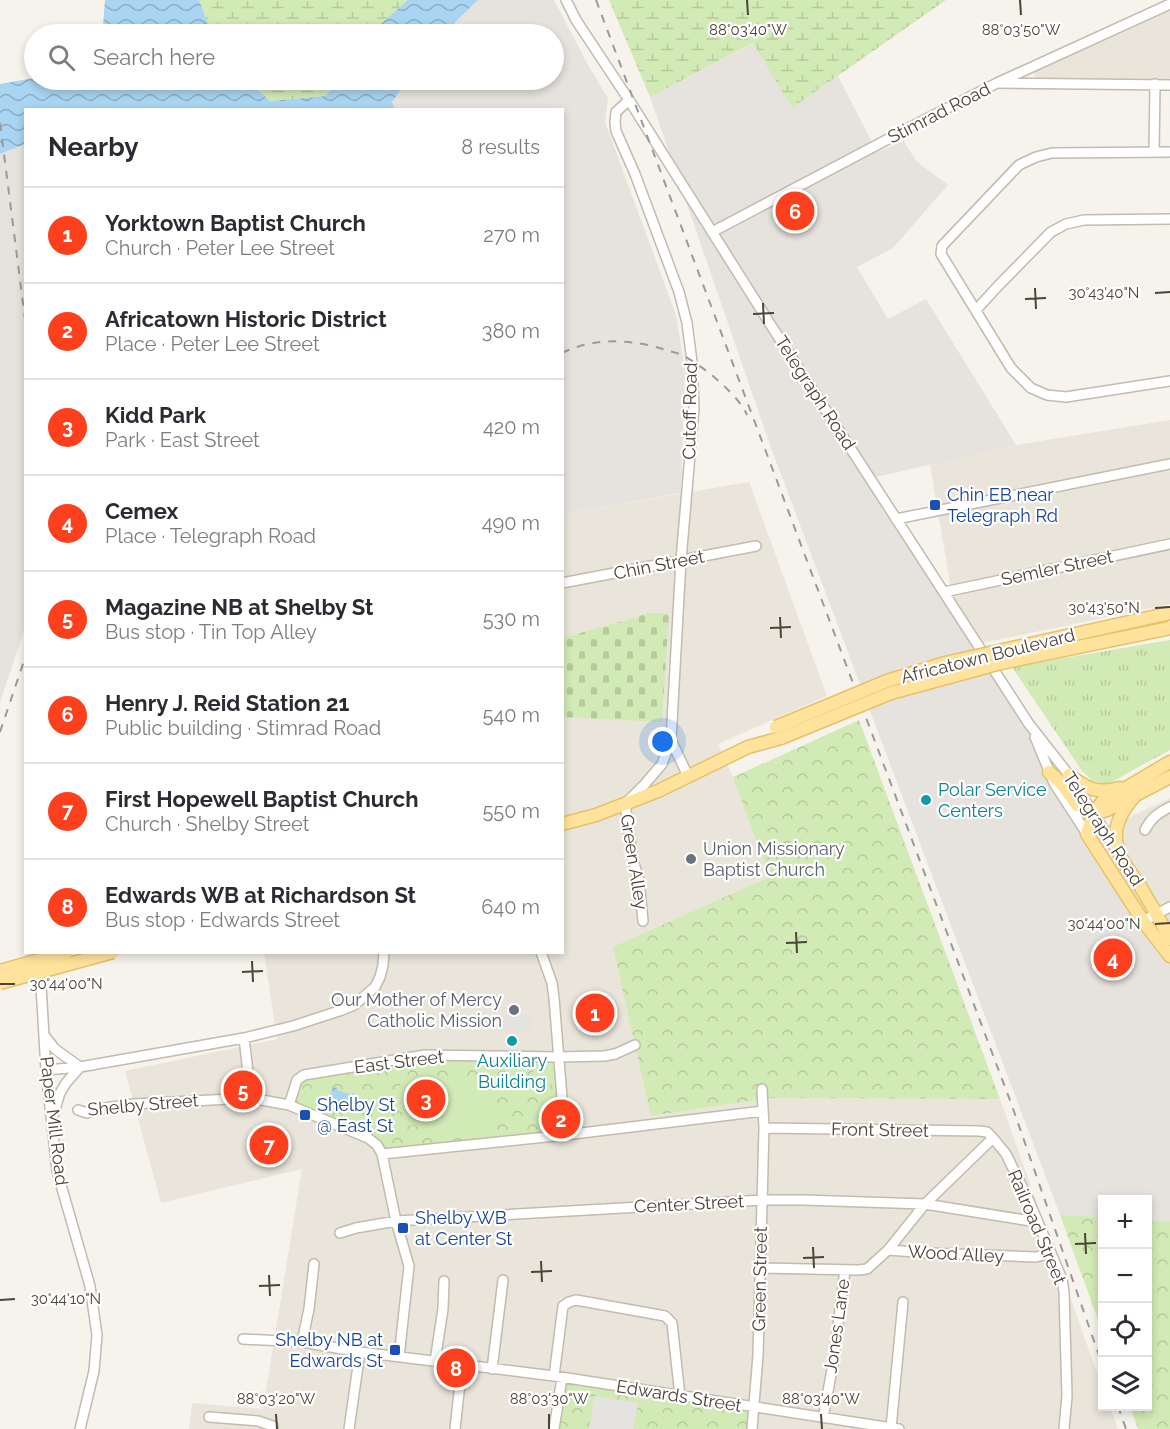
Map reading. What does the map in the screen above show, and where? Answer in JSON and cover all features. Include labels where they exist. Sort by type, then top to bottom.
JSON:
[{"type":"main road","name":"Africatown Boulevard","points":[[564,823],[597,815],[658,791],[887,681],[945,663],[1170,614]]},
{"type":"main road","name":"Africatown Boulevard","points":[[778,732],[891,693],[1001,663],[1170,628]]},
{"type":"main road","points":[[1049,772],[1062,784],[1077,805],[1093,814],[1107,810],[1170,762]]},
{"type":"main road","points":[[1069,775],[1081,785],[1097,791],[1132,791],[1170,777]]},
{"type":"main road","points":[[1118,852],[1117,824],[1132,791]]},
{"type":"main road","points":[[1087,834],[1093,814]]},
{"type":"main road","name":"Telegraph Road","points":[[1087,834],[1143,921],[1170,956]]},
{"type":"main road","name":"Telegraph Road","points":[[1118,852],[1170,939]]},
{"type":"main road","points":[[0,973],[61,954]]},
{"type":"main road","points":[[0,983],[106,954]]},
{"type":"street","name":"Telegraph Road","points":[[567,0],[576,20],[896,519],[1029,724],[1069,775],[1118,852]]},
{"type":"street","name":"Stimrad Road","points":[[712,232],[997,83],[1170,4]]},
{"type":"street","points":[[997,83],[1170,85]]},
{"type":"street","points":[[1154,152],[1155,84]]},
{"type":"street","name":"Cutoff Road","points":[[625,804],[662,764],[671,740],[681,560],[694,408],[693,362],[679,292],[635,174],[616,131],[616,112],[629,100]]},
{"type":"street","points":[[1170,152],[1052,153],[1036,157],[1019,165],[942,246],[941,254],[1011,368],[1031,388],[1047,395],[1066,397],[1170,381]]},
{"type":"street","points":[[976,310],[1051,232],[1066,224],[1084,220],[1170,219]]},
{"type":"street","points":[[896,519],[1170,464]]},
{"type":"street","name":"Semler Street","points":[[944,592],[1170,544]]},
{"type":"street","name":"Chin Street","points":[[564,583],[756,546]]},
{"type":"street","name":"Telegraph Road","points":[[1029,724],[1054,783],[1087,834]]},
{"type":"street","name":"Cutoff Road","points":[[671,740],[688,776]]},
{"type":"street","name":"Green Alley","points":[[625,804],[633,860],[639,880],[643,921]]},
{"type":"street","points":[[1145,830],[1151,819],[1170,807]]},
{"type":"street","points":[[1143,921],[1170,907]]},
{"type":"street","points":[[0,973],[6,974],[31,954]]},
{"type":"street","name":"Paper Mill Road","points":[[39,954],[46,1070],[57,1171],[90,1286],[97,1335],[94,1371],[80,1429]]},
{"type":"street","points":[[46,1070],[80,1067],[244,1038],[293,1026],[342,1010],[354,1005],[375,987],[382,970],[384,954]]},
{"type":"street","points":[[542,954],[552,983],[554,998],[565,1135]]},
{"type":"street","points":[[44,1035],[55,1049],[80,1067]]},
{"type":"street","points":[[244,1038],[251,1098]]},
{"type":"street","name":"East Street","points":[[289,1105],[297,1080],[304,1075],[425,1055],[604,1056],[635,1045]]},
{"type":"street","points":[[52,1121],[60,1092],[80,1067]]},
{"type":"street","points":[[399,1357],[409,1266],[396,1221],[382,1154],[763,1111],[762,1089]]},
{"type":"street","name":"Shelby Street","points":[[78,1110],[87,1113],[132,1104],[251,1098],[289,1105],[368,1138],[377,1145],[382,1154]]},
{"type":"street","name":"Green Street","points":[[752,1429],[759,1355],[763,1111]]},
{"type":"street","name":"Front Street","points":[[764,1128],[979,1131],[987,1132],[993,1138]]},
{"type":"street","points":[[888,1250],[925,1204],[993,1138]]},
{"type":"street","name":"Railroad Street","points":[[993,1138],[1006,1154],[1062,1279],[1067,1396],[1064,1429]]},
{"type":"street","name":"Center Street","points":[[340,1233],[396,1221],[763,1200],[925,1204],[1037,1222]]},
{"type":"street","name":"Wood Alley","points":[[760,1268],[867,1269],[888,1250],[1036,1257],[1051,1253]]},
{"type":"street","points":[[302,1342],[309,1309],[314,1264]]},
{"type":"street","name":"Jones Lane","points":[[823,1418],[833,1364],[845,1270]]},
{"type":"street","points":[[492,1369],[503,1280]]},
{"type":"street","points":[[435,1361],[443,1309],[444,1281]]},
{"type":"street","points":[[554,1429],[563,1306],[576,1300],[665,1317],[672,1323],[680,1396]]},
{"type":"street","points":[[895,1428],[903,1302]]},
{"type":"street","name":"Edwards Street","points":[[243,1339],[302,1342],[360,1352],[558,1377],[895,1428]]},
{"type":"street","points":[[349,1429],[360,1352]]},
{"type":"street","points":[[455,1429],[462,1365]]},
{"type":"street","points":[[209,1417],[258,1421],[273,1426],[273,1429]]},
{"type":"shaded area","points":[[478,0],[554,0],[608,98],[605,122],[676,315],[685,370],[681,493],[564,514],[564,108],[394,108],[392,102],[401,90],[564,90],[564,24],[453,24]]},
{"type":"shaded area","points":[[1170,9],[1170,80],[1038,80],[1035,77],[1034,71]]},
{"type":"shaded area","points":[[754,43],[792,108],[838,76],[877,152],[904,141],[916,161],[948,185],[893,248],[857,267],[888,319],[926,299],[1016,445],[867,479],[1170,955],[1170,1221],[1152,1220],[1152,1195],[1098,1195],[1098,1217],[1060,1215],[771,448],[650,97]]},
{"type":"shaded area","points":[[24,144],[24,631],[0,702],[0,154]]},
{"type":"shaded area","points":[[1170,420],[1170,604],[982,643],[952,595],[930,464],[1016,445]]},
{"type":"shaded area","points":[[749,482],[827,696],[718,744],[733,777],[769,877],[614,947],[652,1116],[771,1098],[1000,1099],[1098,1376],[1098,1411],[1111,1411],[1118,1429],[189,1429],[192,1403],[263,1409],[302,1169],[161,1203],[125,1071],[277,1039],[264,954],[564,954],[564,514]]},
{"type":"shaded area","points":[[1170,798],[1170,955],[1094,834]]},
{"type":"shaded area","points":[[532,1014],[533,1030],[499,1031],[499,1015]]},
{"type":"shaded area","points":[[594,1396],[638,1403],[633,1429],[589,1429]]},
{"type":"green space","points":[[199,0],[408,0],[380,24],[208,24]]},
{"type":"green space","points":[[609,0],[946,0],[792,108],[753,43],[650,97]]},
{"type":"green space","points":[[258,90],[331,90],[325,96],[270,101]]},
{"type":"green space","points":[[648,613],[669,613],[662,722],[564,717],[564,638]]},
{"type":"green space","points":[[1170,640],[1170,750],[1111,783],[1092,780],[1082,771],[1012,667]]},
{"type":"green space","points":[[859,720],[1000,1099],[771,1098],[651,1116],[613,947],[769,877],[733,777]]},
{"type":"green space","points":[[425,1055],[558,1057],[565,1135],[382,1154],[377,1145],[289,1105],[297,1080]]},
{"type":"green space","points":[[548,1068],[551,1097],[535,1098],[533,1069]]},
{"type":"green space","points":[[493,1070],[496,1125],[493,1129],[431,1134],[432,1124],[403,1126],[400,1082],[473,1077],[481,1072]]},
{"type":"green space","points":[[1060,1215],[1098,1217],[1098,1320]]},
{"type":"green space","points":[[1152,1220],[1170,1221],[1170,1429],[1138,1429],[1131,1411],[1152,1411]]},
{"type":"green space","points":[[564,1382],[749,1411],[747,1429],[558,1429]]},
{"type":"water","points":[[105,0],[199,0],[208,24],[103,24]]},
{"type":"water","points":[[408,0],[478,0],[453,24],[380,24]]},
{"type":"water","points":[[24,80],[24,90],[258,90],[270,101],[325,96],[331,90],[401,90],[392,102],[395,108],[24,108],[24,144],[0,154],[0,84]]},
{"type":"water","points":[[333,1087],[356,1095],[350,1112],[346,1110],[347,1108],[328,1104]]},
{"type":"railway","points":[[596,0],[1011,1103],[1100,1357]]},
{"type":"railway","points":[[0,123],[24,311]]},
{"type":"railway","points":[[564,352],[587,344],[614,341],[653,346],[677,353],[717,379],[734,396],[747,415]]},
{"type":"railway","points":[[0,732],[24,661]]},
{"type":"railway","points":[[1120,1411],[1126,1429]]},
{"type":"place","name":"Henry J. Reid Station 21","points":[[795,211]]},
{"type":"place","name":"Chin EB near Telegraph Rd","points":[[935,505]]},
{"type":"place","name":"Polar Service Centers","points":[[926,800]]},
{"type":"place","name":"Union Missionary Baptist Church","points":[[691,859]]},
{"type":"place","name":"Cemex","points":[[1113,958]]},
{"type":"place","name":"Our Mother of Mercy Catholic Mission","points":[[514,1010]]},
{"type":"place","name":"Yorktown Baptist Church","points":[[595,1013]]},
{"type":"place","name":"Auxiliary Building","points":[[512,1041]]},
{"type":"place","name":"Magazine NB at Shelby St","points":[[243,1090]]},
{"type":"place","name":"Kidd Park","points":[[426,1099]]},
{"type":"place","name":"Shelby St @ East St","points":[[305,1115]]},
{"type":"place","name":"Africatown Historic District","points":[[561,1119]]},
{"type":"place","name":"First Hopewell Baptist Church","points":[[269,1145]]},
{"type":"place","name":"Shelby WB at Center St","points":[[403,1228]]},
{"type":"place","name":"Shelby NB at Edwards St","points":[[395,1350]]},
{"type":"place","name":"Edwards WB at Richardson St","points":[[456,1368]]}]
